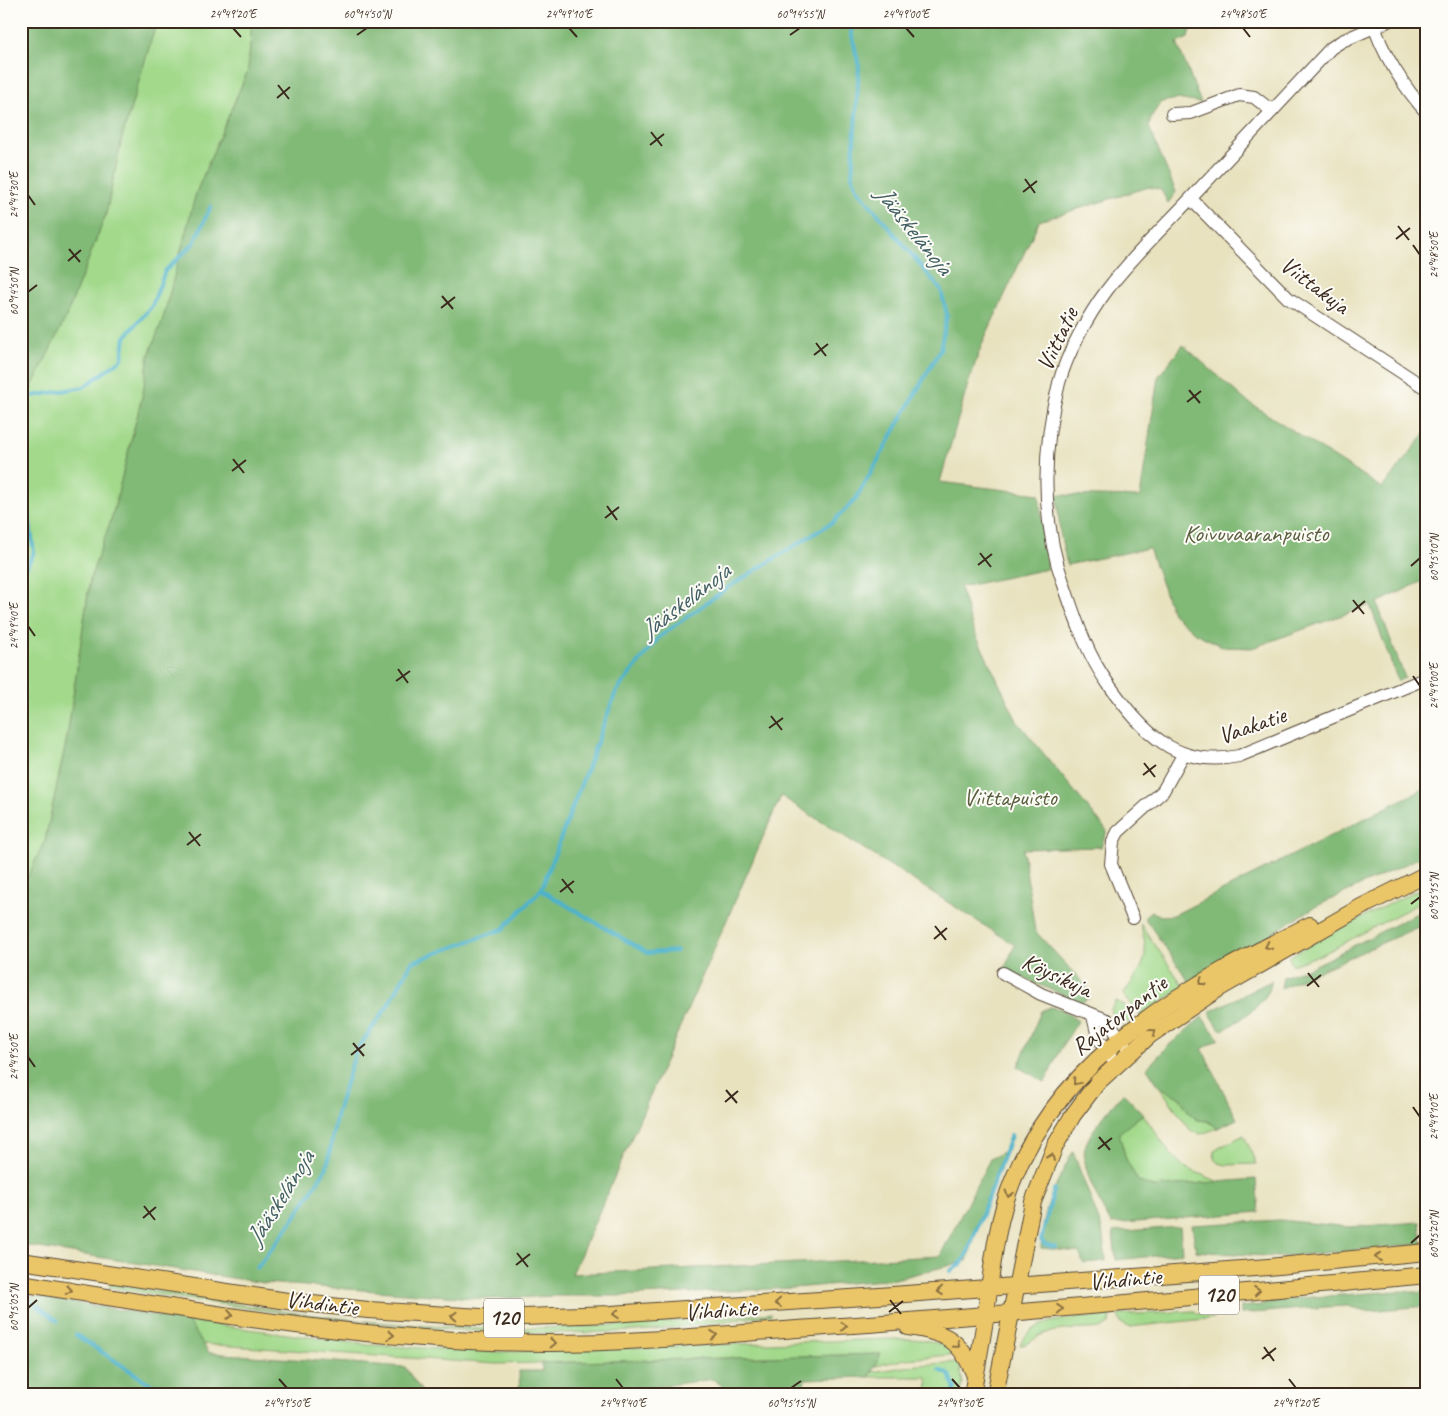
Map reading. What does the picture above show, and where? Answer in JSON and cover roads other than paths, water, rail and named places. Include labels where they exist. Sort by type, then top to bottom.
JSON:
[{"type":"main road","name":"Rajatorpantie","points":[[972,1395],[997,1236],[1012,1181],[1022,1158],[1048,1115],[1106,1051],[1125,1045],[1211,976],[1244,957],[1311,924],[1361,906],[1427,874]]},
{"type":"main road","name":"Rajatorpantie","points":[[995,1395],[1018,1284],[1032,1202],[1055,1146],[1073,1115],[1098,1082],[1116,1064],[1125,1045]]},
{"type":"main road","name":"Vihdintie","points":[[21,1261],[304,1303],[387,1312],[497,1318],[612,1314],[989,1288],[1018,1284],[1268,1267],[1427,1252]]},
{"type":"main road","name":"Vihdintie","points":[[21,1282],[292,1324],[455,1340],[550,1343],[611,1341],[1012,1313],[1427,1276]]},
{"type":"main road","points":[[878,1323],[926,1329],[949,1338],[963,1350],[975,1376]]},
{"type":"street","name":"Viittatie","points":[[1184,755],[1154,737],[1129,710],[1097,668],[1082,636],[1052,549],[1046,483],[1050,430],[1059,382],[1090,315],[1118,276],[1331,48],[1373,24],[1388,21]]},
{"type":"street","points":[[1373,24],[1395,68],[1414,98],[1427,113]]},
{"type":"street","points":[[1172,114],[1191,113],[1239,95],[1254,97],[1272,111]]},
{"type":"street","name":"Viittakuja","points":[[1190,199],[1288,298],[1427,389]]},
{"type":"street","name":"Vaakatie","points":[[1184,755],[1213,760],[1239,756],[1427,678]]},
{"type":"street","points":[[1133,918],[1111,864],[1113,842],[1118,832],[1163,790],[1184,755]]},
{"type":"street","name":"Köysikuja","points":[[1003,973],[1041,994],[1107,1020],[1125,1045]]},
{"type":"street","name":"Köysikuja","points":[[1093,1016],[1095,1028],[1106,1051],[1116,1064]]},
{"type":"waterway","name":"Jääskelänoja","points":[[257,1268],[291,1223],[327,1167],[337,1112],[356,1051],[387,1007],[412,962],[503,929],[541,890],[616,692],[659,637],[727,588],[833,522],[856,499],[940,350],[947,315],[941,290],[858,190],[852,176],[859,67],[849,21]]},
{"type":"waterway","points":[[21,398],[84,387],[122,359],[125,337],[152,306],[165,271],[194,243],[211,206]]},
{"type":"waterway","points":[[21,460],[34,552],[21,578]]},
{"type":"waterway","points":[[541,890],[647,953],[677,951]]},
{"type":"waterway","points":[[950,1271],[961,1264],[968,1252],[1011,1135]]},
{"type":"waterway","points":[[1054,1189],[1041,1240],[1044,1244],[1055,1247]]},
{"type":"waterway","points":[[32,1302],[58,1321]]},
{"type":"waterway","points":[[76,1335],[167,1395]]},
{"type":"waterway","points":[[939,1370],[950,1375],[955,1388],[953,1395]]},
{"type":"park label","name":"Koivuvaaranpuisto","points":[[1256,533]]},
{"type":"park label","name":"Viittapuisto","points":[[1010,797]]}]
